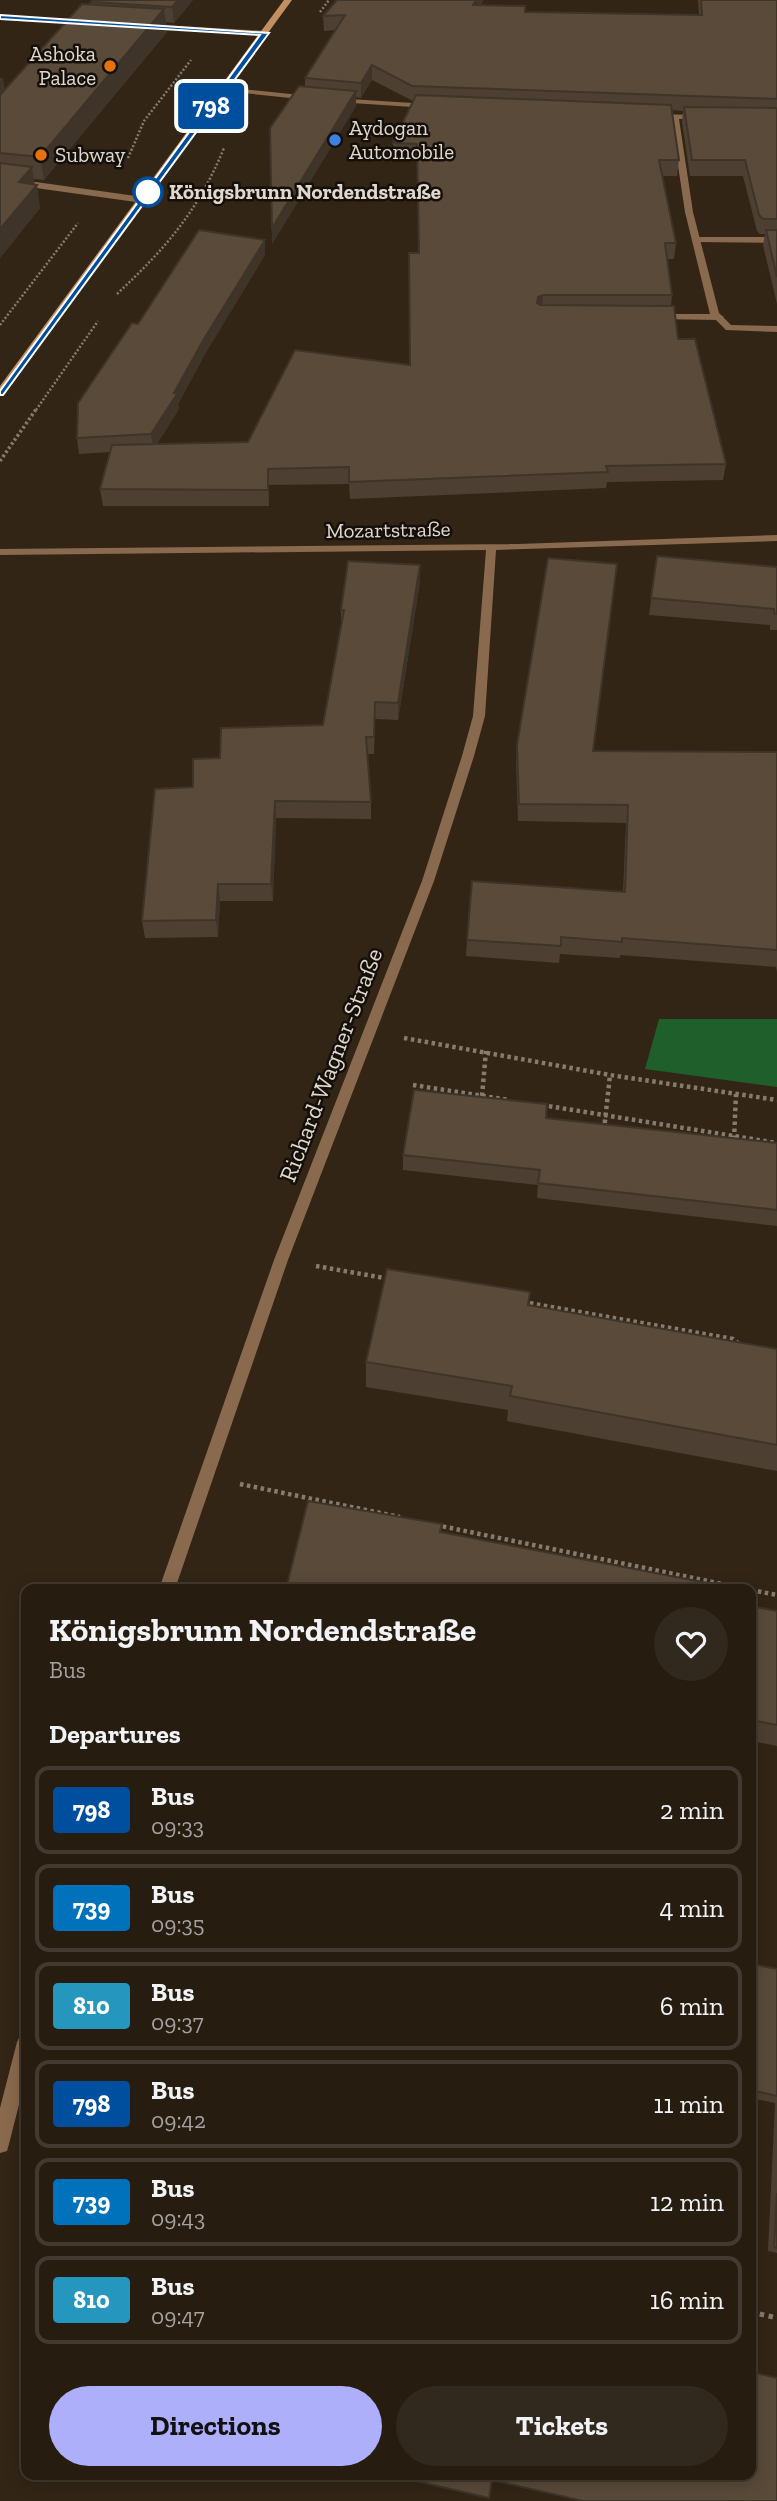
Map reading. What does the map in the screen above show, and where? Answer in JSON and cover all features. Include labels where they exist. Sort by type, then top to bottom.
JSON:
[{"type":"main road","points":[[0,393],[288,0]]},
{"type":"street","points":[[0,17],[93,23]]},
{"type":"street","points":[[143,26],[265,33]]},
{"type":"street","points":[[224,89],[438,106]]},
{"type":"street","points":[[649,116],[713,117]]},
{"type":"street","points":[[675,117],[689,212],[715,314],[729,328],[777,328]]},
{"type":"street","points":[[0,180],[143,200]]},
{"type":"street","points":[[697,240],[777,240]]},
{"type":"street","points":[[649,317],[719,317]]},
{"type":"street","name":"Mozartstraße","points":[[0,552],[491,548],[777,538]]},
{"type":"street","name":"Richard-Wagner-Straße","points":[[169,1584],[281,1260],[428,881],[479,716],[491,548]]},
{"type":"street","points":[[0,2144],[21,2062]]},
{"type":"path","points":[[111,302],[163,250],[186,219],[209,185],[223,148],[264,94]]},
{"type":"path","points":[[0,461],[99,320]]},
{"type":"path","points":[[372,1030],[610,1075],[777,1100]]},
{"type":"path","points":[[481,1103],[486,1051]]},
{"type":"path","points":[[604,1133],[610,1075]]},
{"type":"path","points":[[413,1085],[509,1100]]},
{"type":"path","points":[[734,1144],[736,1094]]},
{"type":"path","points":[[537,1104],[777,1143]]},
{"type":"path","points":[[281,1260],[404,1282]]},
{"type":"path","points":[[514,1301],[733,1339],[747,1350]]},
{"type":"path","points":[[206,1477],[409,1519]]},
{"type":"path","points":[[422,1522],[725,1584]]},
{"type":"path","points":[[756,1590],[777,1595]]},
{"type":"path","points":[[756,2313],[777,2318]]},
{"type":"green space","points":[[659,1019],[777,1019],[777,1087],[645,1069]]},
{"type":"building","points":[[178,0],[172,7],[91,2]]},
{"type":"building","points":[[337,0],[476,0],[473,5],[525,6],[525,12],[702,15],[701,0],[777,0],[777,99],[412,86],[372,65],[361,83],[305,78],[345,15],[323,16]]},
{"type":"building","points":[[82,4],[164,9],[40,157],[0,153],[0,95]]},
{"type":"building","points":[[299,86],[356,91],[272,228],[270,128]]},
{"type":"building","points":[[416,95],[671,105],[679,160],[659,160],[676,243],[665,243],[672,295],[543,295],[538,297],[537,303],[674,306],[678,339],[695,339],[726,464],[606,466],[608,472],[349,482],[349,467],[268,469],[268,490],[100,489],[112,445],[248,442],[295,350],[410,365],[409,253],[419,253],[417,144],[393,143]]},
{"type":"building","points":[[684,107],[777,108],[777,219],[763,219],[759,215],[745,160],[692,160]]},
{"type":"building","points":[[0,163],[32,167],[19,182],[37,185],[0,229]]},
{"type":"building","points":[[199,230],[265,240],[204,339],[174,393],[177,394],[151,434],[77,438],[78,403],[132,323],[138,324]]},
{"type":"building","points":[[766,230],[777,230],[777,277]]},
{"type":"building","points":[[657,556],[777,567],[777,614],[774,609],[651,598]]},
{"type":"building","points":[[548,558],[617,564],[593,751],[777,752],[777,950],[622,938],[622,942],[561,937],[561,946],[467,940],[472,881],[625,892],[628,805],[519,804],[517,745]]},
{"type":"building","points":[[348,561],[420,565],[398,703],[375,702],[374,737],[366,737],[371,802],[275,801],[271,884],[218,884],[216,920],[142,921],[155,789],[193,787],[193,759],[220,758],[221,728],[323,725],[344,610],[341,610]]},
{"type":"building","points":[[414,1090],[547,1104],[546,1118],[777,1143],[777,1210],[538,1183],[540,1170],[403,1155]]},
{"type":"building","points":[[387,1269],[530,1292],[528,1305],[777,1349],[777,1445],[510,1396],[512,1386],[366,1362]]},
{"type":"building","points":[[308,1501],[442,1524],[440,1532],[713,1584],[287,1584]]},
{"type":"building","points":[[756,1607],[777,1611],[777,1725],[756,1721]]},
{"type":"building","points":[[756,1965],[777,1969],[777,2096],[756,2091]]},
{"type":"building","points":[[777,2193],[777,2248],[774,2247]]},
{"type":"building","points":[[756,2373],[777,2378],[777,2501],[583,2501],[492,2480],[756,2480]]},
{"type":"building","points":[[412,2480],[492,2480],[489,2498]]},
{"type":"bus line","name":"798","points":[[0,17],[265,33],[0,393]]},
{"type":"place","name":"Ashoka Palace","points":[[110,66]]},
{"type":"place","name":"Aydogan Automobile","points":[[335,140]]},
{"type":"place","name":"Subway","points":[[41,155]]},
{"type":"place","name":"Königsbrunn Nordendstraße","points":[[148,192]]}]
